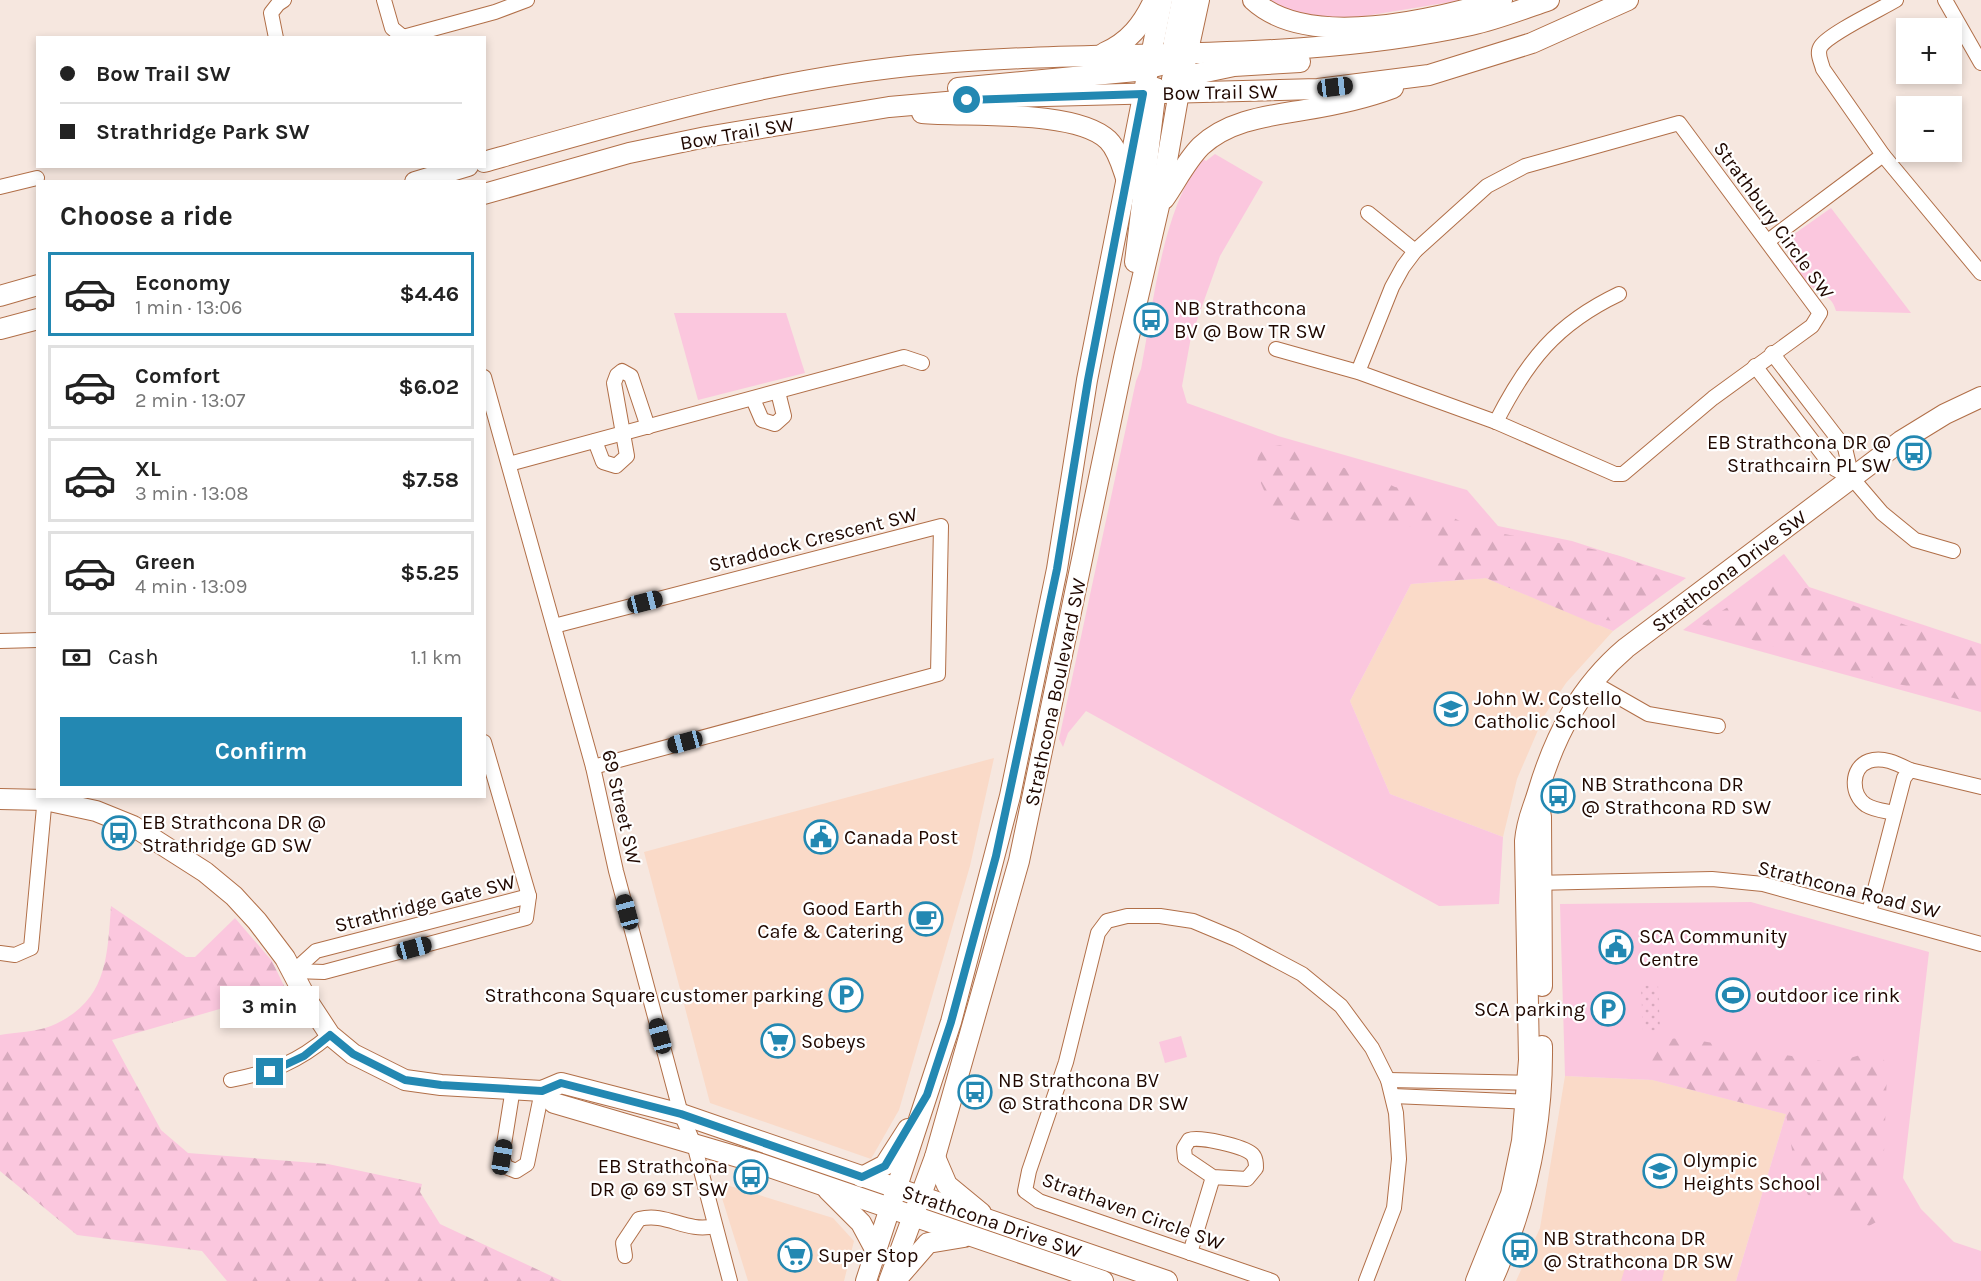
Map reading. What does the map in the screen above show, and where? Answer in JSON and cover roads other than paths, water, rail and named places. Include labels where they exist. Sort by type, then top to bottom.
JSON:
[{"type":"main road","points":[[1096,56],[1128,40],[1145,18],[1154,0]]},
{"type":"main road","points":[[1162,0],[1165,73]]},
{"type":"main road","points":[[1124,358],[1165,73],[1182,0]]},
{"type":"main road","points":[[1165,73],[1199,0]]},
{"type":"main road","points":[[1253,0],[1269,14],[1302,24],[1319,26],[1395,23],[1502,0]]},
{"type":"main road","points":[[874,110],[930,92],[1357,57],[1413,46],[1549,0]]},
{"type":"main road","name":"Bow Trail SW","points":[[486,161],[654,114],[830,75],[969,61],[1096,56],[1165,73],[1318,89],[1429,75],[1532,43],[1628,0]]},
{"type":"main road","name":"Bow Trail SW","points":[[486,193],[651,149],[874,110],[993,98],[1165,73]]},
{"type":"main road","name":"Strathcona Boulevard SW","points":[[866,1281],[897,1190],[971,951],[1021,746],[1057,569],[1088,380],[1126,178],[1165,73]]},
{"type":"main road","name":"Strathcona Boulevard SW","points":[[889,1281],[935,1157],[1019,861],[1124,358],[1159,206],[1165,73]]},
{"type":"main road","points":[[1159,206],[1201,147],[1234,125],[1276,114],[1365,98],[1429,75]]},
{"type":"main road","points":[[874,110],[1049,119],[1082,125],[1109,141],[1126,178]]},
{"type":"main road","points":[[422,180],[461,168]]},
{"type":"main road","points":[[0,296],[36,286]]},
{"type":"main road","points":[[0,329],[36,320]]},
{"type":"main road","name":"Strathcona Drive SW","points":[[1492,1281],[1518,1215],[1532,1164],[1535,1093],[1529,1003],[1533,883],[1527,819],[1559,733],[1592,682],[1626,648],[1922,426],[1981,396]]},
{"type":"main road","name":"Strathcona Drive SW","points":[[0,799],[45,798],[96,811],[133,826],[205,872],[234,896],[257,921],[294,971],[307,1000],[330,1035],[353,1054],[405,1080],[441,1085],[542,1091],[561,1083],[681,1114],[897,1190],[915,1206],[968,1237],[1103,1281]]},
{"type":"main road","name":"Strathcona Drive SW","points":[[542,1091],[554,1102],[694,1144],[891,1208],[915,1206],[993,1222],[1167,1281]]},
{"type":"main road","name":"Strathcona Drive SW","points":[[1476,1281],[1511,1194],[1535,1093]]},
{"type":"main road","points":[[862,1177],[885,1166],[927,1095]]},
{"type":"main road","points":[[935,1157],[947,1185],[993,1222]]},
{"type":"main road","points":[[821,1184],[861,1222],[876,1251]]},
{"type":"main road","points":[[895,1281],[928,1243],[968,1237]]},
{"type":"street","points":[[276,36],[271,13],[284,0]]},
{"type":"street","points":[[384,0],[392,28],[402,36]]},
{"type":"street","points":[[407,36],[495,12],[527,0]]},
{"type":"street","points":[[1896,0],[1822,45],[1819,55],[1823,69],[1883,155],[1980,269]]},
{"type":"street","points":[[1945,0],[1981,63]]},
{"type":"street","name":"Strathbury Circle SW","points":[[1680,123],[1768,241],[1820,314],[1812,326],[1772,353],[1672,430],[1623,474],[1615,474],[1496,422],[1358,372],[1392,287],[1415,251],[1487,186],[1512,171],[1680,123]]},
{"type":"street","points":[[1768,241],[1883,155]]},
{"type":"street","points":[[0,187],[37,178]]},
{"type":"street","points":[[1368,213],[1415,251]]},
{"type":"street","points":[[1496,422],[1524,370],[1558,333],[1593,307],[1619,294]]},
{"type":"street","points":[[1276,349],[1358,372]]},
{"type":"street","points":[[1772,353],[1845,448],[1852,478]]},
{"type":"street","points":[[509,464],[904,357],[922,363]]},
{"type":"street","points":[[1755,366],[1827,460],[1835,468],[1852,478],[1882,513],[1915,540],[1953,551]]},
{"type":"street","points":[[595,441],[603,462],[616,466],[627,456],[614,383],[617,375],[622,371],[631,376],[648,427]]},
{"type":"street","name":"69 Street SW","points":[[486,384],[593,767],[616,871],[681,1114],[694,1144],[730,1281]]},
{"type":"street","points":[[753,399],[762,420],[775,424],[784,416],[778,392]]},
{"type":"street","name":"Straddock Crescent SW","points":[[554,626],[941,526],[938,674],[593,767]]},
{"type":"street","points":[[0,641],[36,640]]},
{"type":"street","points":[[1592,682],[1648,714],[1718,726]]},
{"type":"street","points":[[486,751],[530,896]]},
{"type":"street","points":[[1894,813],[1870,807],[1860,800],[1855,789],[1856,777],[1864,764],[1880,760],[1910,770],[1981,787]]},
{"type":"street","points":[[1869,912],[1904,778],[1910,770]]},
{"type":"street","points":[[0,953],[15,955],[31,948],[45,798]]},
{"type":"street","name":"Strathcona Road SW","points":[[1533,883],[1712,879],[1763,884],[1981,944]]},
{"type":"street","name":"Strathridge Gate SW","points":[[530,896],[526,918],[324,972],[294,971],[316,951],[530,896]]},
{"type":"street","name":"Strathaven Circle SW","points":[[1272,1281],[1039,1201],[1025,1191],[1029,1171],[1066,1062],[1098,933],[1107,921],[1126,916],[1160,916],[1193,921],[1236,939],[1302,974],[1341,1006],[1372,1048],[1388,1080],[1393,1096],[1399,1159],[1394,1208],[1366,1281]]},
{"type":"street","points":[[231,1080],[270,1072],[304,1056],[330,1035]]},
{"type":"street","points":[[1388,1080],[1535,1093]]},
{"type":"street","points":[[513,1088],[502,1157],[506,1167],[516,1171],[527,1164],[542,1091]]},
{"type":"street","points":[[1393,1096],[1535,1093]]},
{"type":"street","points":[[1203,1138],[1248,1152],[1255,1158],[1254,1173],[1247,1179],[1214,1177],[1185,1158],[1184,1148],[1189,1140],[1203,1138]]},
{"type":"street","points":[[1190,1253],[1214,1177]]},
{"type":"street","points":[[626,1256],[623,1244],[639,1219],[653,1215],[700,1230],[715,1226]]},
{"type":"place","name":"NB Strathcona BV @ Bow TR SW","points":[[1151,320]]},
{"type":"place","name":"EB Strathcona DR @ Strathcairn PL SW","points":[[1914,453]]},
{"type":"place","name":"John W. Costello Catholic School","points":[[1451,709]]},
{"type":"place","name":"NB Strathcona DR @ Strathcona RD SW","points":[[1558,796]]},
{"type":"place","name":"EB Strathcona DR @ Strathridge GD SW","points":[[119,833]]},
{"type":"place","name":"Canada Post","points":[[821,837]]},
{"type":"place","name":"Good Earth Cafe & Catering","points":[[926,919]]},
{"type":"place","name":"SCA Community Centre","points":[[1616,947]]},
{"type":"place","name":"Strathcona Square customer parking","points":[[846,995]]},
{"type":"place","name":"outdoor ice rink","points":[[1733,995]]},
{"type":"place","name":"SCA parking","points":[[1608,1009]]},
{"type":"place","name":"Sobeys","points":[[778,1041]]},
{"type":"place","name":"NB Strathcona BV @ Strathcona DR SW","points":[[975,1092]]},
{"type":"place","name":"Olympic Heights School","points":[[1660,1171]]},
{"type":"place","name":"EB Strathcona DR @ 69 ST SW","points":[[751,1177]]},
{"type":"place","name":"NB Strathcona DR @ Strathcona DR SW","points":[[1520,1250]]},
{"type":"place","name":"Super Stop","points":[[795,1255]]}]
